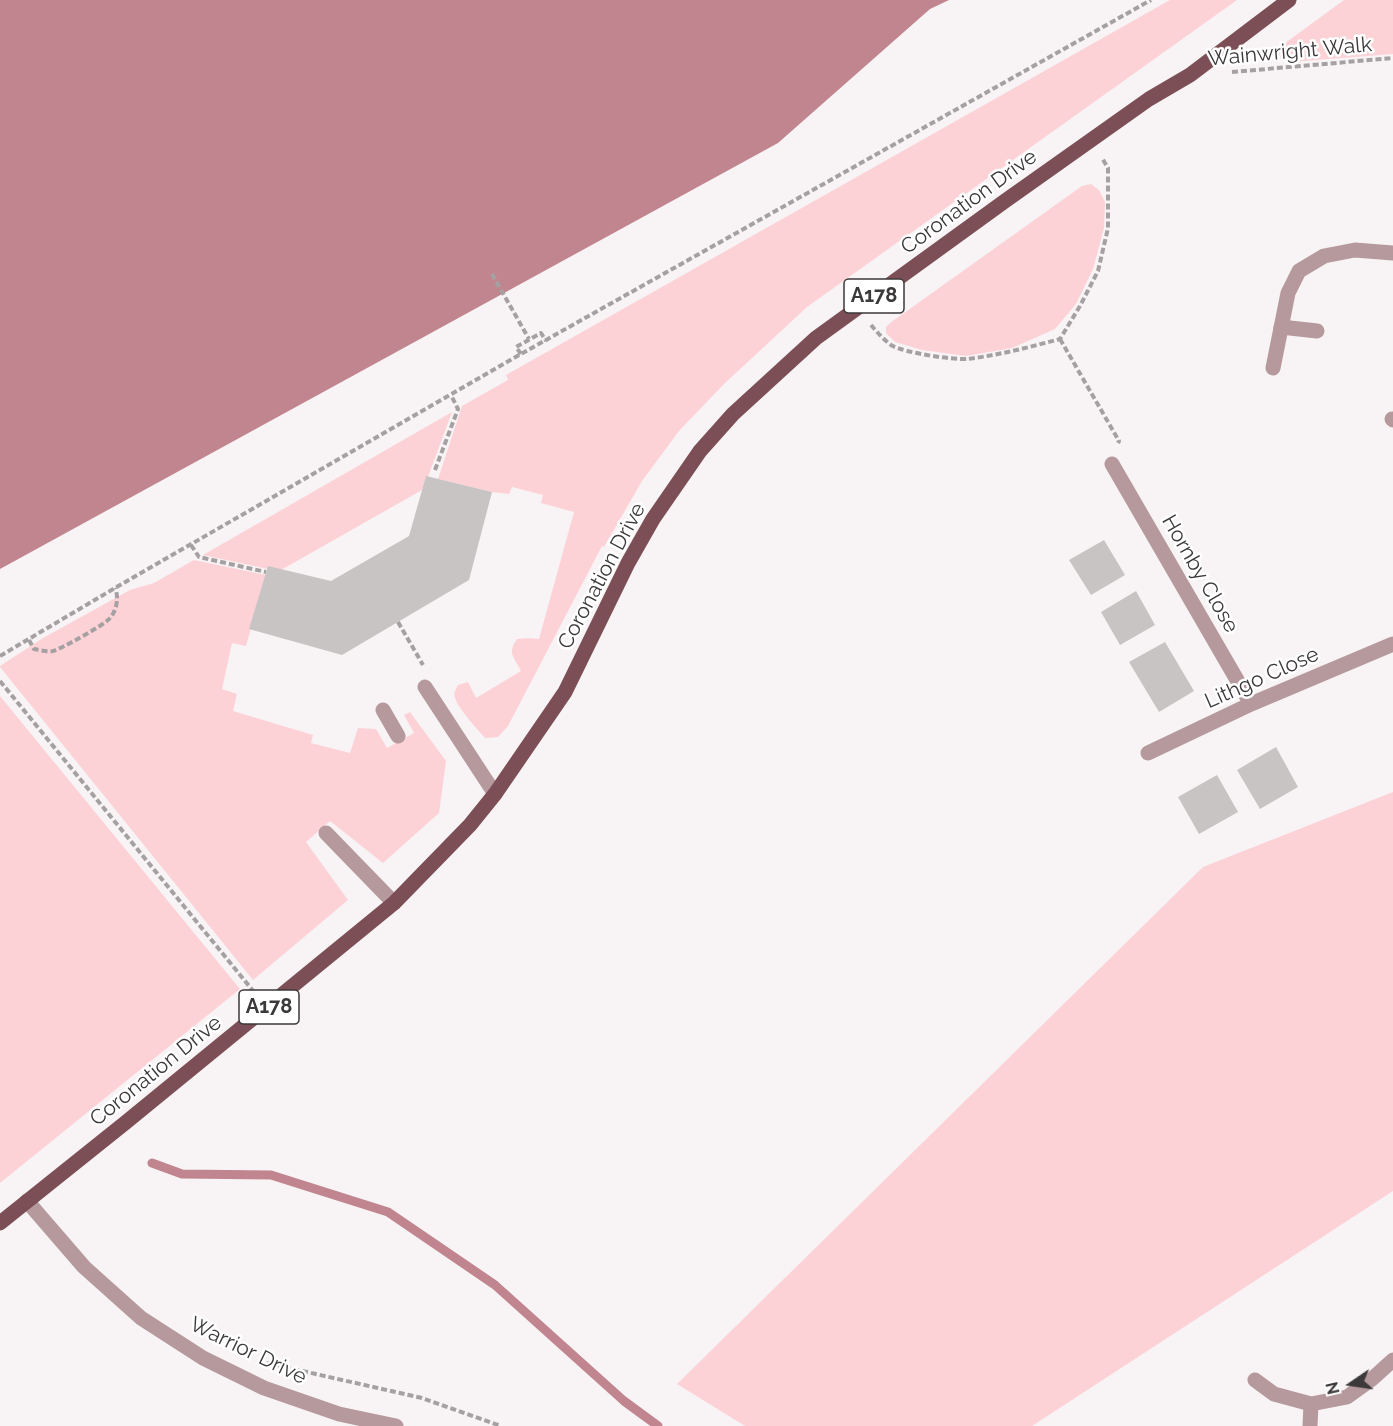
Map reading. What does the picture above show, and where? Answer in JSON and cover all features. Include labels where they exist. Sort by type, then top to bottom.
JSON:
[{"type":"main road","name":"Coronation Drive","points":[[0,1223],[126,1123],[394,903],[470,825],[495,794],[565,692],[628,563],[653,519],[700,451],[734,414],[782,368],[816,338],[857,308],[1149,99],[1190,75],[1289,0]]},
{"type":"street","points":[[1273,368],[1288,293],[1299,271],[1324,256],[1356,249],[1393,253]]},
{"type":"street","points":[[1281,327],[1317,332]]},
{"type":"street","name":"Hornby Close","points":[[1112,464],[1251,704]]},
{"type":"street","name":"Lithgo Close","points":[[1148,753],[1251,704],[1393,644]]},
{"type":"street","points":[[426,680],[495,794]]},
{"type":"street","points":[[383,710],[398,736]]},
{"type":"street","points":[[326,833],[394,903]]},
{"type":"street","name":"Warrior Drive","points":[[27,1201],[84,1267],[125,1304],[141,1318],[203,1358],[264,1388],[328,1411],[396,1426]]},
{"type":"street","points":[[1255,1380],[1274,1394],[1311,1404],[1347,1397],[1372,1380],[1393,1360]]},
{"type":"street","points":[[1310,1426],[1311,1404]]},
{"type":"path","points":[[0,656],[521,354],[1151,0]]},
{"type":"path","name":"Wainwright Walk","points":[[1190,75],[1393,58]]},
{"type":"path","points":[[857,308],[876,332],[893,346],[921,354],[966,359],[1060,339],[1098,271],[1108,228],[1108,168],[1091,141]]},
{"type":"path","points":[[492,274],[529,339]]},
{"type":"path","points":[[521,354],[516,347],[529,339],[541,333],[546,340]]},
{"type":"path","points":[[1060,339],[1119,441],[1112,464]]},
{"type":"path","points":[[435,470],[458,409],[451,395]]},
{"type":"path","points":[[191,545],[199,557],[266,572]]},
{"type":"path","points":[[28,640],[34,649],[50,652],[64,647],[110,619],[117,603],[118,595],[115,588]]},
{"type":"path","points":[[398,622],[426,680]]},
{"type":"path","points":[[0,681],[267,1008]]},
{"type":"path","points":[[266,1363],[422,1398],[501,1426]]},
{"type":"shaded area","points":[[0,0],[949,0],[930,9],[778,143],[0,569]]},
{"type":"shaded area","points":[[1170,0],[1237,0],[807,307],[724,384],[679,431],[642,481],[604,547],[602,546],[508,726],[498,737],[485,738],[460,707],[454,696],[456,690],[458,685],[468,682],[476,698],[521,671],[512,648],[517,639],[539,639],[574,512],[541,503],[543,495],[512,487],[509,494],[438,479],[462,406],[508,380],[506,375]]},
{"type":"shaded area","points":[[1344,0],[1393,0],[1393,54],[1289,62],[1281,59],[1277,49]]},
{"type":"shaded area","points":[[1091,184],[1099,190],[1105,202],[1104,228],[1093,269],[1076,304],[1055,329],[1012,348],[966,356],[922,350],[895,342],[886,333],[886,327],[890,323],[1082,186]]},
{"type":"shaded area","points":[[452,412],[422,490],[281,570],[203,555]]},
{"type":"shaded area","points":[[194,560],[266,575],[246,646],[232,643],[222,689],[237,694],[233,711],[313,735],[311,743],[350,753],[358,728],[376,729],[387,748],[414,733],[404,715],[410,712],[446,761],[439,813],[383,863],[330,821],[306,842],[348,900],[253,980],[0,667],[43,638],[130,590],[154,583]]},
{"type":"shaded area","points":[[0,696],[240,989],[0,1183]]},
{"type":"shaded area","points":[[1393,792],[1393,1191],[1032,1426],[745,1426],[677,1384],[1203,867]]},
{"type":"building","points":[[426,476],[492,492],[469,580],[342,655],[249,629],[268,566],[331,581],[409,536]]},
{"type":"building","points":[[1104,540],[1125,575],[1091,595],[1069,560]]},
{"type":"building","points":[[1136,591],[1155,625],[1120,645],[1101,612]]},
{"type":"building","points":[[1165,642],[1194,691],[1159,712],[1129,662]]},
{"type":"building","points":[[1276,747],[1298,787],[1260,809],[1237,770]]},
{"type":"building","points":[[1217,775],[1238,812],[1199,834],[1178,797]]},
{"type":"waterway","points":[[152,1163],[182,1174],[271,1175],[388,1212],[495,1285],[624,1401],[658,1426]]}]
